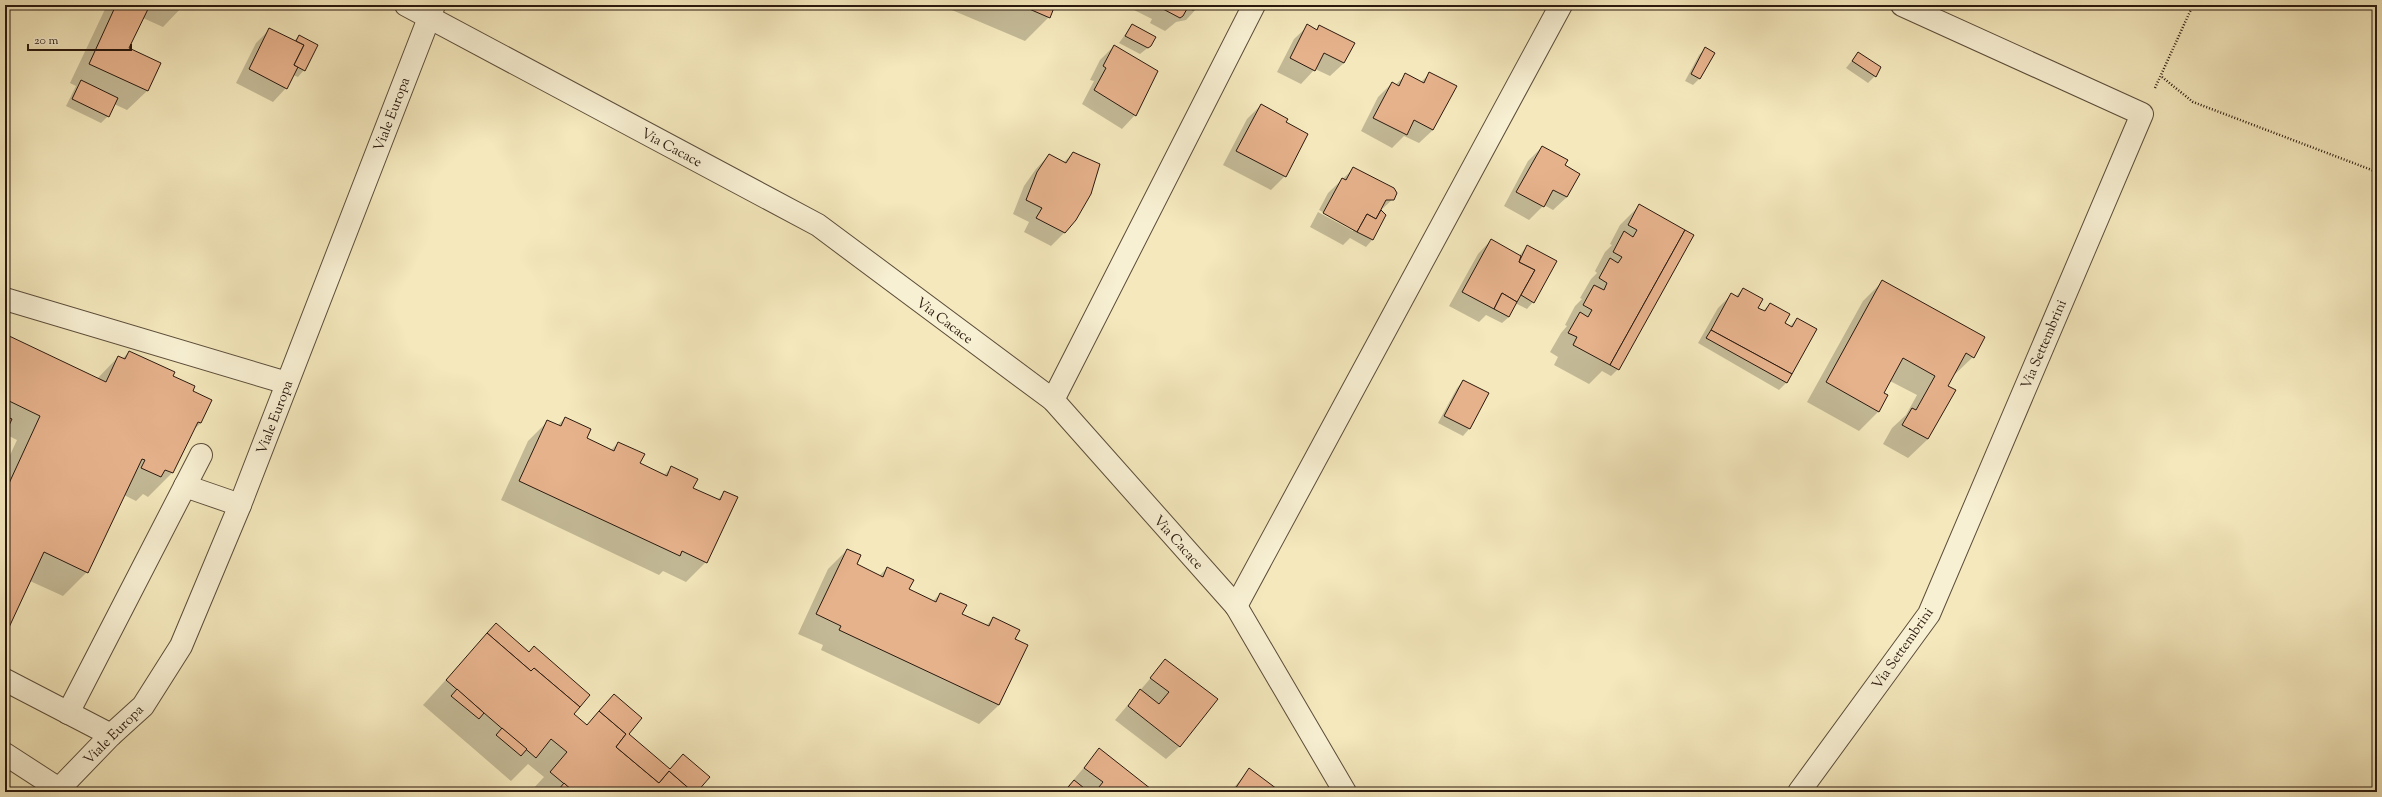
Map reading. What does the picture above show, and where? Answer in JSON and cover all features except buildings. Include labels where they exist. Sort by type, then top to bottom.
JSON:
[{"type":"street","name":"Via Cacace","points":[[406,5],[432,11],[818,226],[1053,400],[1236,606],[1345,792]]},
{"type":"street","points":[[1053,400],[1254,5]]},
{"type":"street","points":[[1236,606],[1561,5]]},
{"type":"street","points":[[1902,5],[2142,114]]},
{"type":"street","name":"Viale Europa","points":[[58,790],[111,735],[143,706],[181,646],[240,505],[432,11]]},
{"type":"street","name":"Via Settembrini","points":[[1799,792],[1928,614],[2142,114]]},
{"type":"street","points":[[5,299],[287,383]]},
{"type":"street","points":[[68,713],[201,455]]},
{"type":"street","points":[[185,486],[240,505]]},
{"type":"street","points":[[5,680],[111,735]]},
{"type":"street","points":[[5,754],[58,790]]},
{"type":"path","points":[[2142,114],[2162,76],[2193,5]]},
{"type":"path","points":[[2162,76],[2193,102],[2377,172]]}]
